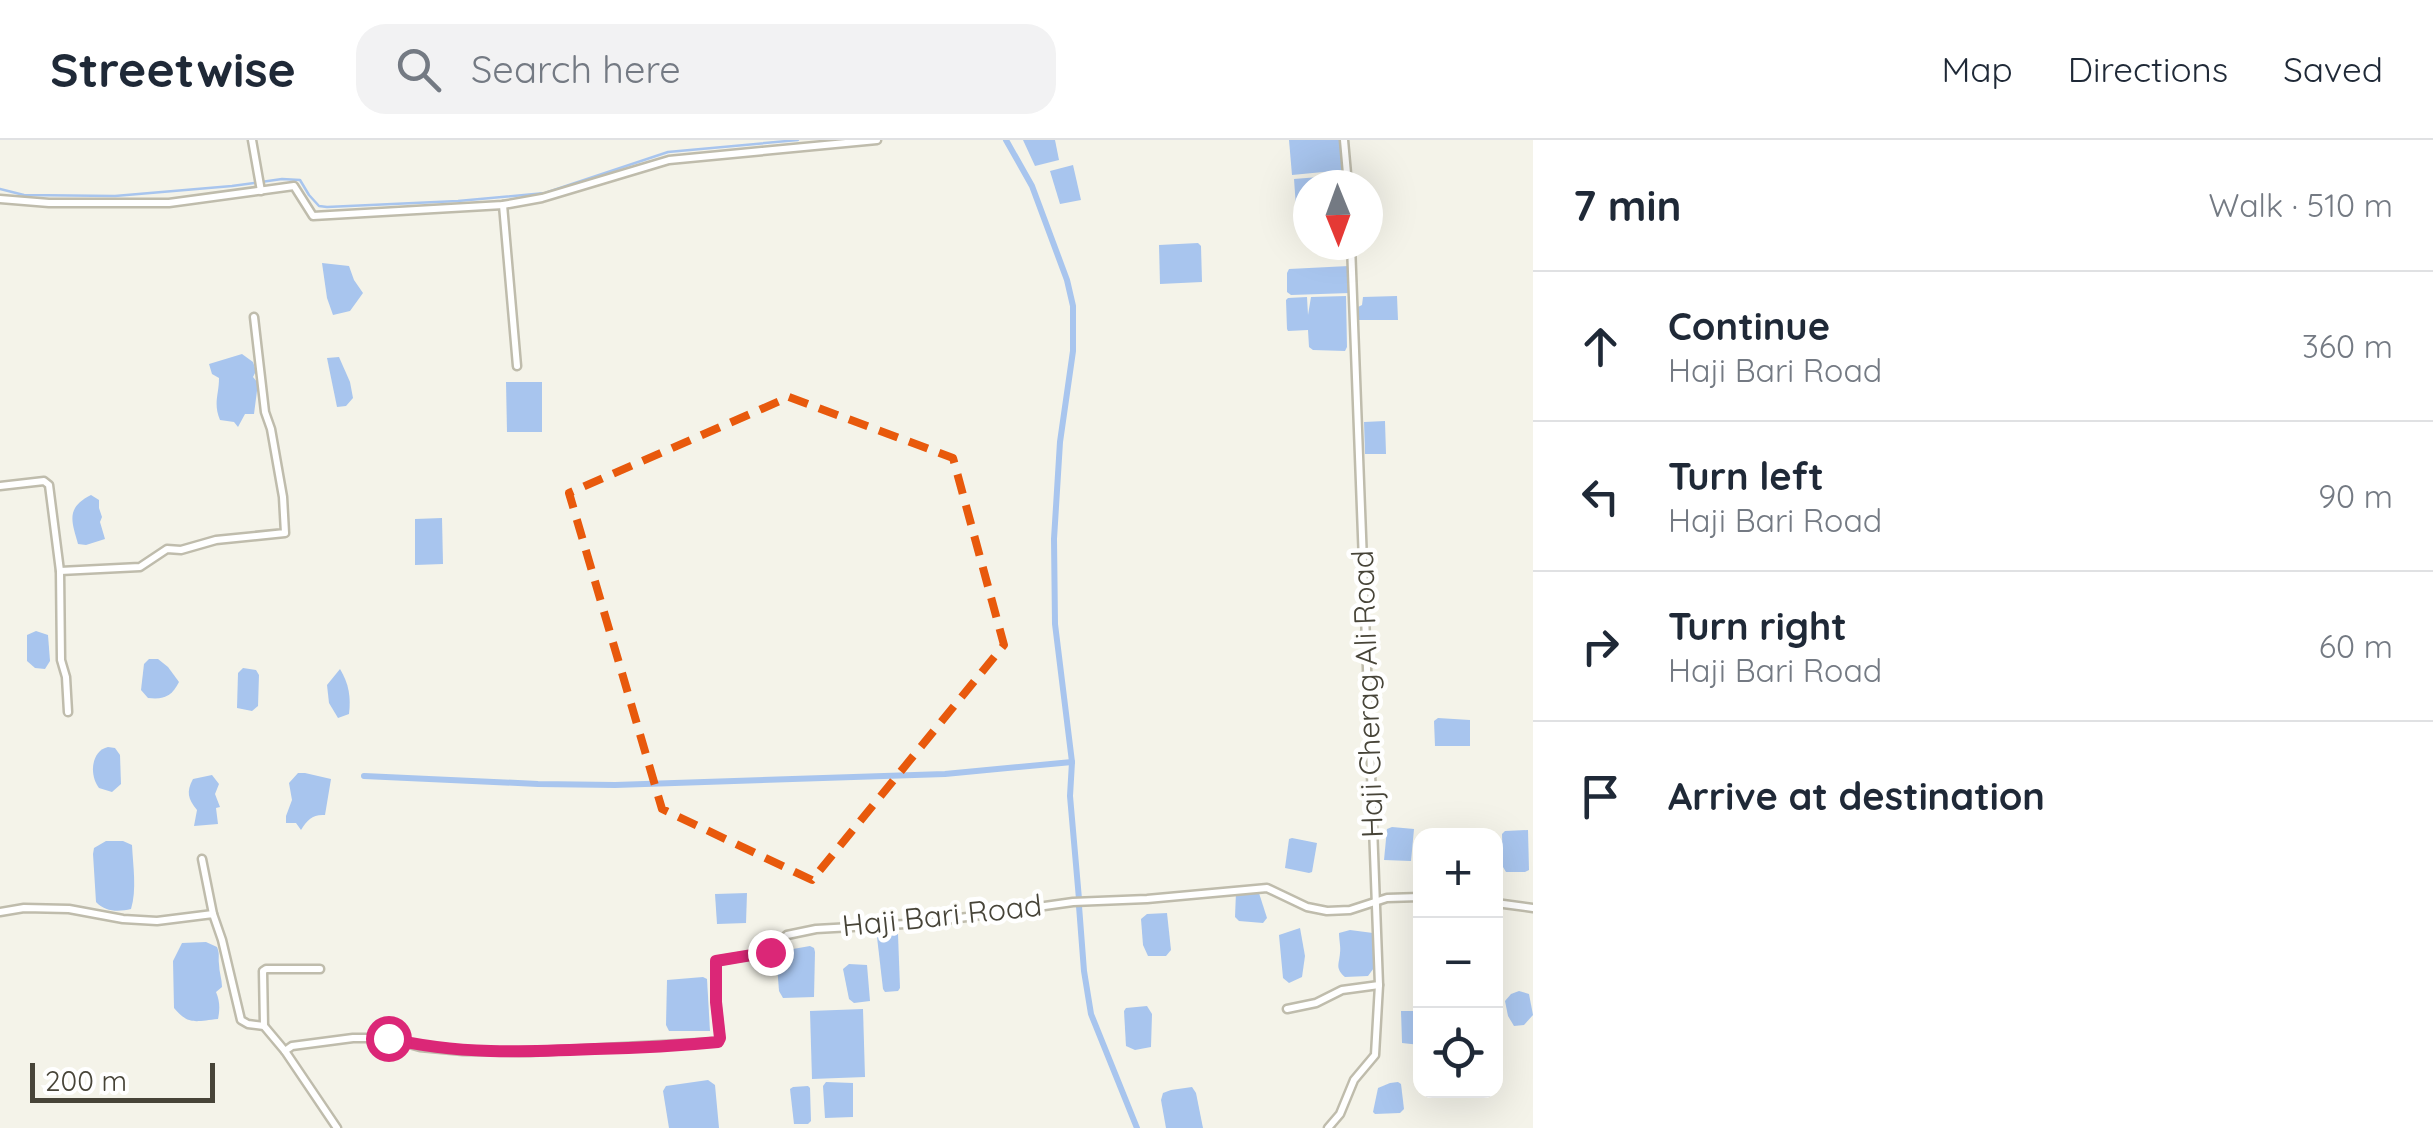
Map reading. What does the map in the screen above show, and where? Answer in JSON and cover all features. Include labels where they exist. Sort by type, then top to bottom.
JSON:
[{"type":"street","points":[[252,140],[260,188]]},
{"type":"street","points":[[0,199],[169,203],[294,186],[313,216],[502,205],[542,198],[669,160],[877,140]]},
{"type":"street","points":[[1344,140],[1347,170]]},
{"type":"street","points":[[502,205],[517,366]]},
{"type":"street","name":"Haji Cherag Ali Road","points":[[1328,1128],[1340,1114],[1354,1080],[1374,1054],[1379,984],[1352,260]]},
{"type":"street","points":[[60,570],[140,567],[168,548],[182,550],[216,540],[286,533],[283,497],[265,412],[254,317]]},
{"type":"street","points":[[0,486],[47,482],[60,570],[62,660],[68,712]]},
{"type":"street","points":[[202,859],[241,1020],[264,1026]]},
{"type":"street","name":"Haji Bari Road","points":[[285,1050],[353,1038],[388,1038],[462,1052],[718,1042],[716,961],[770,952],[787,935],[816,929],[906,925],[1073,902],[1268,888],[1307,907],[1326,911],[1350,910],[1387,898],[1413,898]]},
{"type":"street","points":[[1503,905],[1533,908]]},
{"type":"street","points":[[0,912],[69,909],[157,921],[213,914]]},
{"type":"street","points":[[320,970],[264,972],[264,1026],[285,1050],[337,1128]]},
{"type":"street","points":[[1286,1009],[1316,1002],[1342,990],[1379,984]]},
{"type":"highlighted area","points":[[789,397],[953,458],[1004,645],[812,880],[662,809],[569,493]]},
{"type":"water","points":[[1023,140],[1055,140],[1059,160],[1035,166]]},
{"type":"water","points":[[1289,140],[1339,140],[1344,170],[1293,170],[1292,175]]},
{"type":"water","points":[[1073,165],[1081,200],[1060,204],[1050,171]]},
{"type":"water","points":[[1198,243],[1202,282],[1160,284],[1159,245]]},
{"type":"water","points":[[322,263],[349,266],[363,293],[350,311],[333,315]]},
{"type":"water","points":[[1349,266],[1350,293],[1287,292],[1289,269]]},
{"type":"water","points":[[1346,296],[1345,351],[1313,350],[1309,347],[1308,330],[1288,331],[1288,298],[1307,297],[1308,315],[1311,297]]},
{"type":"water","points":[[1397,296],[1398,320],[1359,320],[1358,307],[1363,297]]},
{"type":"water","points":[[242,354],[253,362],[253,377],[258,383],[254,414],[245,414],[238,427],[234,422],[220,420],[219,378],[212,374],[209,364]]},
{"type":"water","points":[[339,357],[353,398],[346,406],[337,407],[327,358]]},
{"type":"water","points":[[506,382],[542,382],[542,432],[507,432]]},
{"type":"water","points":[[1385,421],[1386,454],[1365,454],[1364,422]]},
{"type":"water","points":[[91,495],[99,500],[105,539],[78,544],[74,510]]},
{"type":"water","points":[[442,518],[443,564],[415,565],[415,519]]},
{"type":"water","points":[[36,631],[48,635],[50,661],[45,669],[35,668],[27,661],[27,635]]},
{"type":"water","points":[[149,659],[158,659],[179,682],[167,696],[148,698],[141,690],[144,664]]},
{"type":"water","points":[[243,668],[256,670],[259,675],[258,706],[252,711],[237,708],[238,673]]},
{"type":"water","points":[[340,669],[350,708],[349,714],[338,718],[329,703],[327,685]]},
{"type":"water","points":[[1470,720],[1470,746],[1435,746],[1434,721]]},
{"type":"water","points":[[115,748],[120,755],[121,784],[112,792],[99,788],[93,770],[98,753]]},
{"type":"water","points":[[298,773],[331,779],[325,815],[311,818],[301,830],[296,823],[286,823],[292,800],[289,783]]},
{"type":"water","points":[[212,775],[219,784],[215,794],[220,807],[216,808],[218,824],[194,826],[197,810],[189,795],[191,784],[193,779]]},
{"type":"water","points":[[1387,829],[1413,829],[1411,861],[1384,860]]},
{"type":"water","points":[[1528,830],[1529,870],[1506,872],[1505,831]]},
{"type":"water","points":[[1292,838],[1317,843],[1312,872],[1285,868]]},
{"type":"water","points":[[106,841],[132,845],[131,909],[112,910],[96,902],[93,854],[94,848]]},
{"type":"water","points":[[1236,892],[1259,893],[1267,918],[1263,923],[1239,921],[1235,917]]},
{"type":"water","points":[[747,893],[746,923],[717,924],[715,894]]},
{"type":"water","points":[[1167,913],[1171,950],[1166,956],[1148,956],[1141,919],[1147,914]]},
{"type":"water","points":[[1300,928],[1305,956],[1302,977],[1289,983],[1283,978],[1279,935]]},
{"type":"water","points":[[877,932],[898,934],[898,991],[883,989]]},
{"type":"water","points":[[1339,933],[1373,933],[1376,965],[1368,976],[1345,977],[1339,969]]},
{"type":"water","points":[[206,942],[217,947],[218,952],[222,987],[216,992],[219,1016],[193,1021],[174,1008],[173,961],[182,943]]},
{"type":"water","points":[[810,946],[815,952],[814,997],[783,998],[776,952]]},
{"type":"water","points":[[849,964],[867,965],[870,1001],[854,1003],[849,999],[843,969]]},
{"type":"water","points":[[707,979],[710,1031],[669,1031],[667,980]]},
{"type":"water","points":[[1519,991],[1529,994],[1533,1015],[1524,1025],[1514,1026],[1505,1001]]},
{"type":"water","points":[[1147,1006],[1152,1014],[1151,1047],[1135,1050],[1126,1046],[1124,1011]]},
{"type":"water","points":[[863,1009],[865,1077],[812,1079],[810,1011]]},
{"type":"water","points":[[1401,1011],[1413,1011],[1413,1044],[1402,1043]]},
{"type":"water","points":[[708,1080],[715,1085],[719,1128],[669,1128],[663,1091],[666,1086]]},
{"type":"water","points":[[826,1082],[853,1083],[853,1117],[825,1118]]},
{"type":"water","points":[[1401,1084],[1404,1109],[1400,1113],[1375,1114],[1378,1088]]},
{"type":"water","points":[[808,1086],[811,1121],[794,1124],[790,1089]]},
{"type":"water","points":[[1192,1087],[1203,1128],[1166,1128],[1163,1093]]},
{"type":"waterway","points":[[0,189],[24,195],[115,196],[282,179],[300,180],[319,206],[458,201],[545,193],[668,152],[798,140]]},
{"type":"waterway","points":[[1006,140],[1032,186],[1073,306],[1073,351],[1060,442],[1054,539],[1055,624],[1072,762],[1070,796],[1079,899]]},
{"type":"waterway","points":[[364,776],[615,785],[945,774],[1072,762]]},
{"type":"waterway","points":[[1079,906],[1091,1014],[1137,1128]]},
{"type":"route","points":[[388,1038],[462,1052],[718,1042],[716,961],[770,952]]}]
